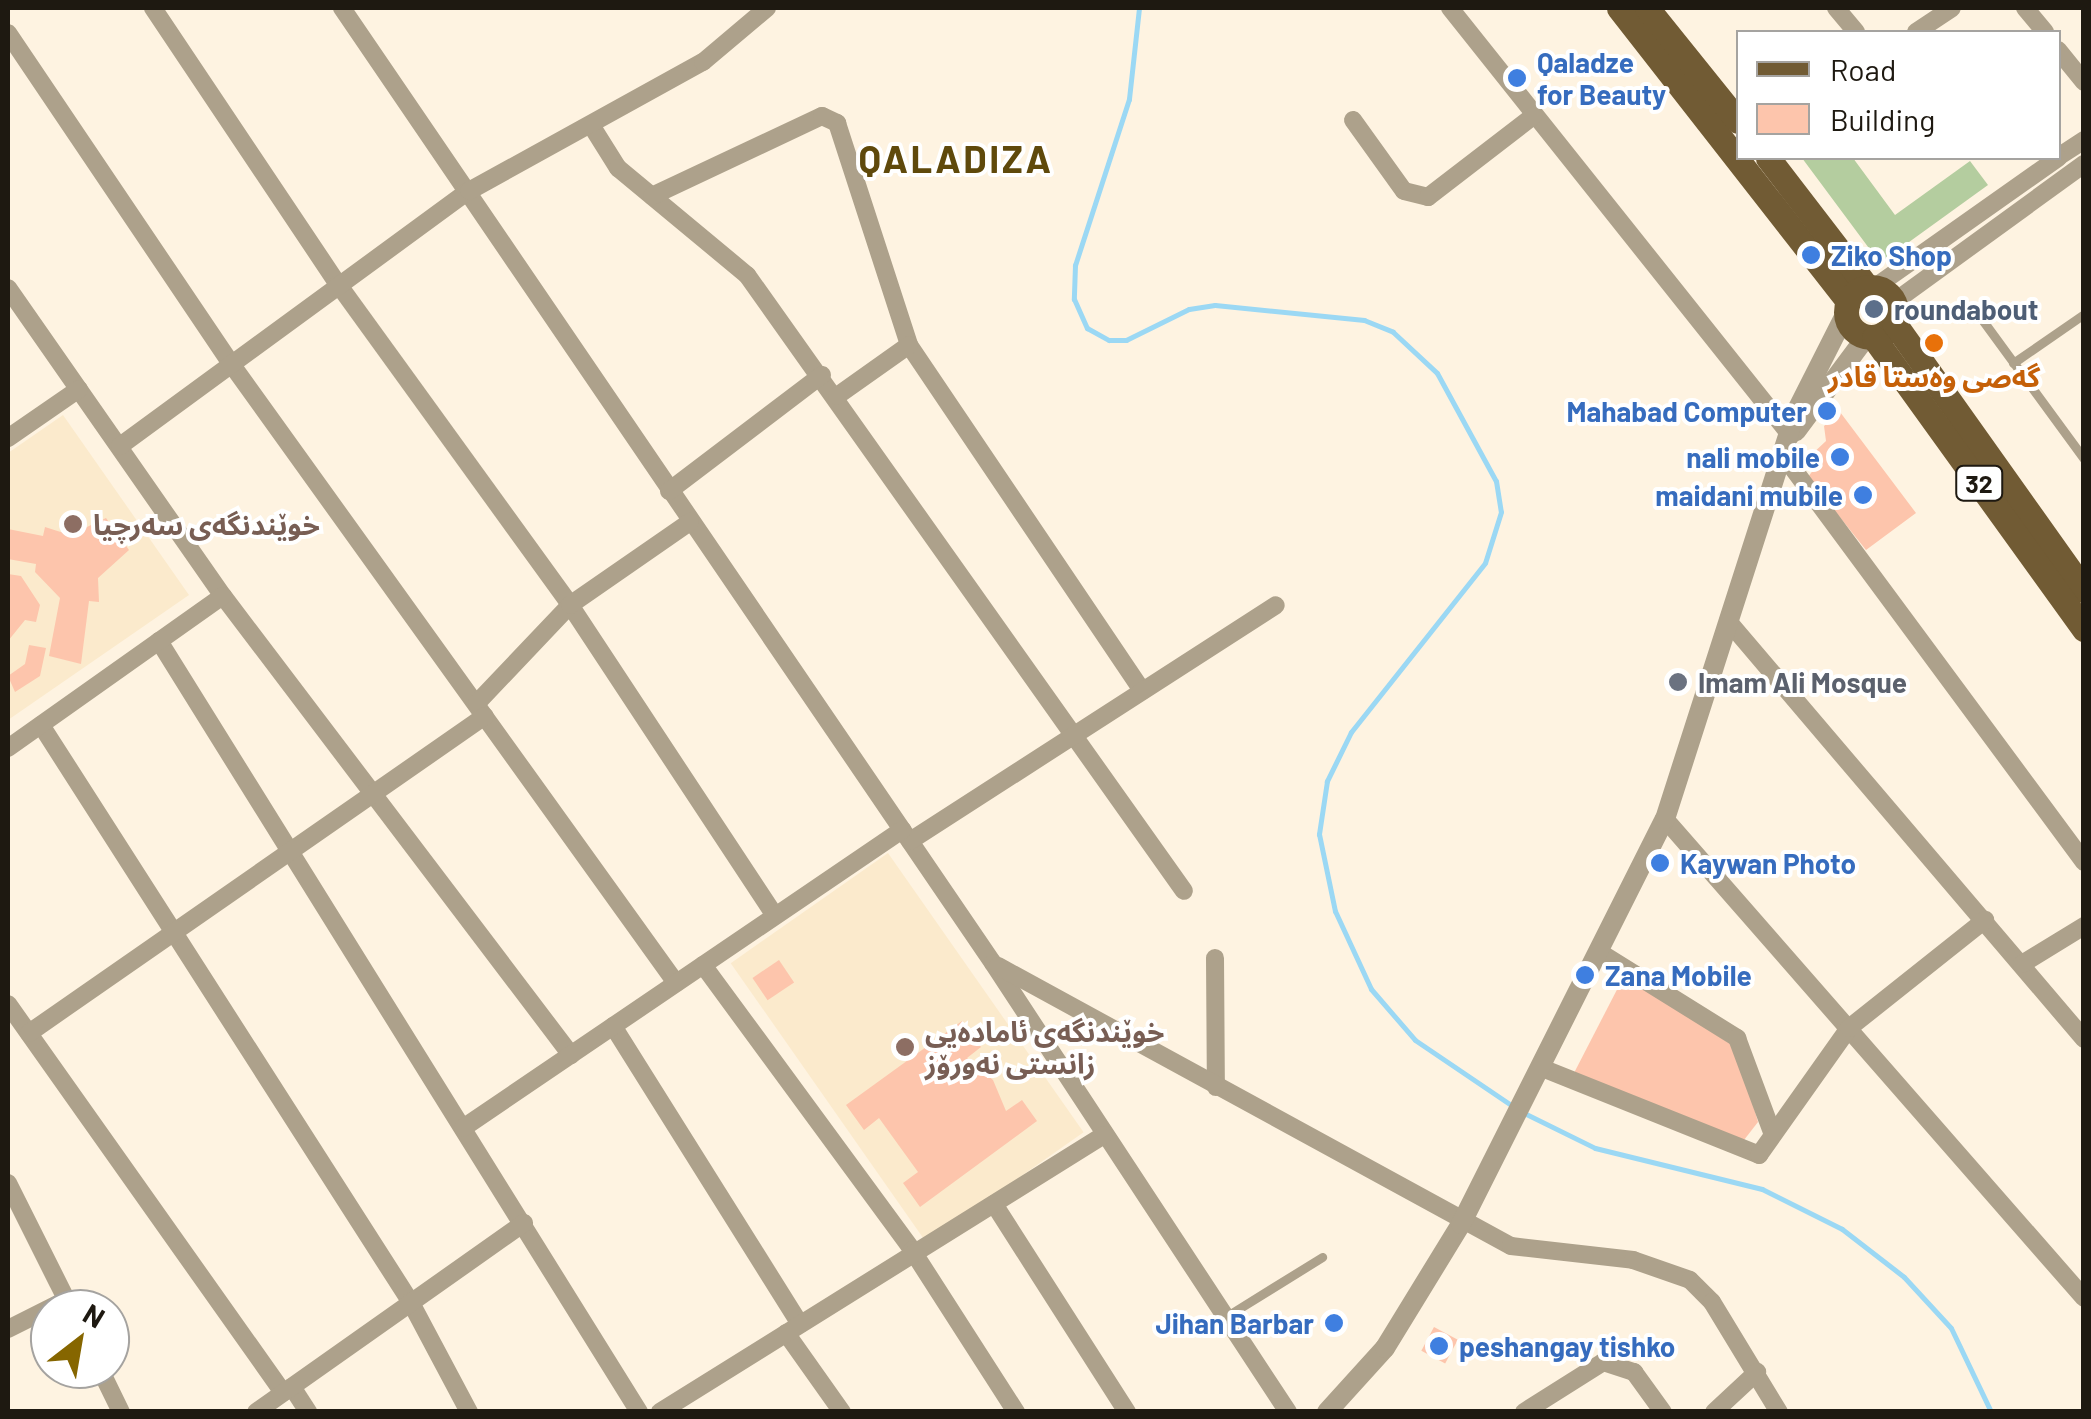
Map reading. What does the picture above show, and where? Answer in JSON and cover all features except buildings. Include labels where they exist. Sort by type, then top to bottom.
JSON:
[{"type":"main road","name":"32","points":[[1618,8],[1736,149]]},
{"type":"main road","points":[[1647,8],[1736,119]]},
{"type":"main road","name":"32","points":[[1745,160],[1871,311],[2084,590]]},
{"type":"main road","name":"32","points":[[1769,160],[2084,629]]},
{"type":"street","points":[[153,8],[338,284],[570,606],[775,916]]},
{"type":"street","points":[[342,8],[993,963],[1288,1412]]},
{"type":"street","points":[[120,446],[468,191],[703,62],[767,8]]},
{"type":"street","points":[[1450,8],[1787,445],[2084,862]]},
{"type":"street","points":[[1836,8],[1854,30]]},
{"type":"street","points":[[1919,30],[1952,8]]},
{"type":"street","points":[[2025,8],[2042,30]]},
{"type":"street","points":[[8,33],[232,365],[676,983]]},
{"type":"street","points":[[2061,54],[2084,82]]},
{"type":"street","points":[[652,196],[822,116],[837,123],[909,345],[1142,691]]},
{"type":"street","points":[[1353,120],[1404,191],[1428,197],[1533,116]]},
{"type":"street","points":[[591,125],[618,168],[747,274],[1184,891]]},
{"type":"street","points":[[2061,155],[2084,140]]},
{"type":"street","points":[[1328,1412],[1385,1348],[1461,1224],[1665,818],[1800,401],[1871,311],[2054,160]]},
{"type":"street","points":[[1787,445],[1871,311],[2084,164]]},
{"type":"street","points":[[8,288],[222,596],[571,1054]]},
{"type":"street","points":[[837,396],[909,345]]},
{"type":"street","points":[[669,491],[822,375]]},
{"type":"street","points":[[8,438],[79,389]]},
{"type":"street","points":[[29,1034],[173,930],[373,796],[481,709],[570,606],[690,522]]},
{"type":"street","points":[[8,748],[222,596]]},
{"type":"street","points":[[463,1128],[775,916],[1076,734],[1276,606]]},
{"type":"street","points":[[1728,622],[2084,1039]]},
{"type":"street","points":[[158,641],[639,1412]]},
{"type":"street","points":[[41,724],[410,1301],[469,1412]]},
{"type":"street","points":[[1665,818],[2084,1298]]},
{"type":"street","points":[[1541,1071],[1759,1155],[1848,1028],[1984,920]]},
{"type":"street","points":[[2022,964],[2084,926]]},
{"type":"street","points":[[1599,952],[1738,1038],[1773,1135]]},
{"type":"street","points":[[1214,958],[1216,1087]]},
{"type":"street","points":[[993,963],[1461,1224],[1511,1246],[1634,1260],[1680,1274],[1705,1293],[1758,1372],[1779,1412]]},
{"type":"street","points":[[703,965],[912,1250],[1016,1412]]},
{"type":"street","points":[[8,1004],[287,1390],[308,1412]]},
{"type":"street","points":[[613,1026],[842,1412]]},
{"type":"street","points":[[660,1412],[912,1250],[1104,1135]]},
{"type":"street","points":[[8,1183],[60,1289]]},
{"type":"street","points":[[994,1204],[1127,1412]]},
{"type":"street","points":[[256,1412],[524,1223]]},
{"type":"street","points":[[1524,1412],[1583,1371],[1612,1362],[1634,1372],[1663,1412]]},
{"type":"street","points":[[1714,1412],[1758,1372]]},
{"type":"street","points":[[110,1389],[121,1412]]},
{"type":"lane","points":[[1978,314],[2084,459]]},
{"type":"lane","points":[[2013,363],[2083,315]]},
{"type":"lane","points":[[1226,1316],[1322,1257]]},
{"type":"shaded area","name":"خوێندنگەی سەرچیا","points":[[63,415],[189,595],[8,720],[8,453]]},
{"type":"shaded area","name":"خوێندنگەی ئامادەیی زانستی نەورۆز","points":[[888,853],[1084,1132],[926,1242],[731,963]]},
{"type":"green space","points":[[1803,160],[1854,160],[1895,215],[1970,161],[1988,185],[1880,263]]},
{"type":"waterway","points":[[1139,8],[1129,99],[1075,265],[1074,299],[1087,328],[1109,340],[1126,340],[1189,309],[1215,305],[1364,320],[1393,332],[1437,373],[1496,481],[1501,512],[1485,563],[1351,732],[1327,781],[1319,834],[1335,911],[1371,989],[1415,1040],[1514,1107]]},
{"type":"waterway","points":[[1524,1113],[1595,1148],[1762,1189],[1842,1229],[1904,1277],[1951,1328],[1991,1412]]},
{"type":"place","name":"Qaladze for Beauty","points":[[1517,78]]},
{"type":"place","name":"Ziko Shop","points":[[1811,255]]},
{"type":"place","name":"roundabout","points":[[1874,309]]},
{"type":"place","name":"گەصی وەستا قادر","points":[[1934,343]]},
{"type":"place","name":"Mahabad Computer","points":[[1827,411]]},
{"type":"place","name":"nali mobile","points":[[1840,457]]},
{"type":"place","name":"maidani mubile","points":[[1863,495]]},
{"type":"place","name":"خوێندنگەی سەرچیا","points":[[73,524]]},
{"type":"place","name":"Imam Ali Mosque","points":[[1678,682]]},
{"type":"place","name":"Kaywan Photo","points":[[1660,863]]},
{"type":"place","name":"Zana Mobile","points":[[1585,975]]},
{"type":"place","name":"خوێندنگەی ئامادەیی زانستی نەورۆز","points":[[905,1047]]},
{"type":"place","name":"Jihan Barbar","points":[[1334,1323]]},
{"type":"place","name":"peshangay tishko","points":[[1439,1346]]},
{"type":"district","name":"QALADIZA","points":[[956,159]]}]
